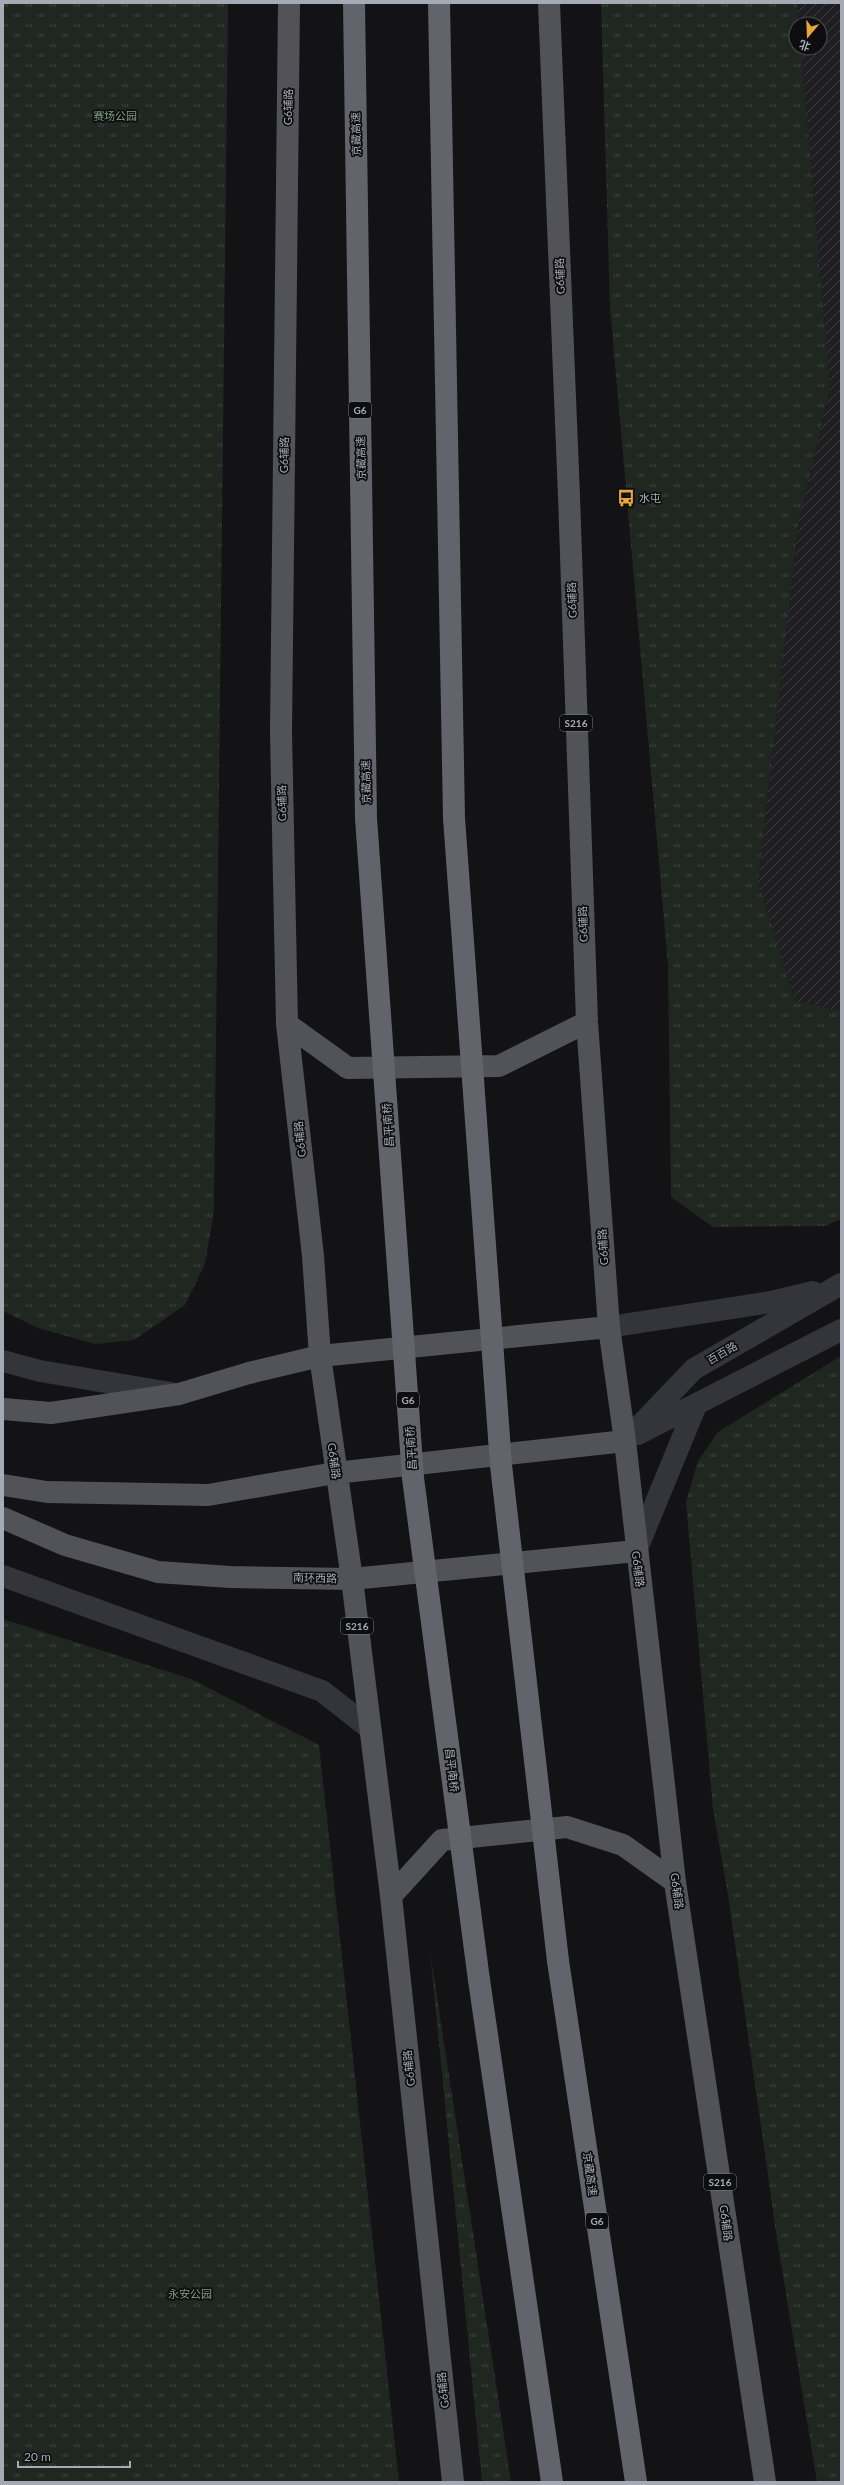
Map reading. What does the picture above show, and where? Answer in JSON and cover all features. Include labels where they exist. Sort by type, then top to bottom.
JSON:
[{"type":"highway","name":"京藏高速","points":[[354,3],[366,818]]},
{"type":"highway","name":"京藏高速","points":[[439,3],[454,818],[501,1465],[558,1961],[636,2482]]},
{"type":"highway","name":"昌平南桥","points":[[366,818],[413,1478],[479,1980],[552,2482]]},
{"type":"main road","name":"G6辅路","points":[[289,3],[281,732],[287,1024],[313,1256],[320,1356],[335,1473],[352,1579],[368,1727],[391,1896],[452,2482]]},
{"type":"main road","name":"G6辅路","points":[[549,3],[569,504],[587,1022],[609,1327],[625,1441],[636,1550],[675,1882],[765,2482]]},
{"type":"main road","points":[[287,1024],[348,1068],[499,1066],[587,1022]]},
{"type":"main road","points":[[3,1408],[51,1413],[178,1394],[249,1373],[320,1356],[609,1327]]},
{"type":"main road","points":[[3,1486],[47,1492],[208,1495],[335,1473],[625,1441]]},
{"type":"main road","name":"南环西路","points":[[3,1518],[65,1545],[158,1572],[230,1578],[352,1579],[636,1550]]},
{"type":"main road","points":[[391,1896],[442,1840],[567,1827],[623,1845],[675,1882]]},
{"type":"street","name":"百百路","points":[[609,1327],[771,1302],[839,1285]]},
{"type":"street","name":"百百路","points":[[625,1441],[694,1369],[839,1285]]},
{"type":"street","points":[[625,1441],[841,1330]]},
{"type":"street","points":[[3,1361],[40,1371],[178,1394]]},
{"type":"street","points":[[636,1550],[696,1405]]},
{"type":"street","points":[[3,1576],[322,1690],[368,1727]]},
{"type":"shaded area","points":[[797,3],[841,3],[841,1011],[795,1001],[758,882],[798,525],[830,387],[802,56],[828,56],[828,16],[798,16]]},
{"type":"green space","name":"赛场公园","points":[[3,3],[228,3],[214,1211],[205,1264],[185,1305],[134,1340],[95,1344],[38,1328],[3,1311]]},
{"type":"green space","points":[[601,3],[797,3],[798,16],[788,16],[788,56],[802,56],[830,387],[798,525],[758,882],[795,1001],[841,1011],[841,1219],[826,1226],[713,1227],[671,1197],[668,965],[610,307]]},
{"type":"green space","points":[[841,1356],[841,2482],[817,2482],[777,2239],[728,1895],[713,1809],[686,1502],[698,1461],[718,1432]]},
{"type":"green space","name":"永安公园","points":[[3,1619],[191,1679],[319,1745],[399,2482],[3,2482]]},
{"type":"green space","points":[[430,1951],[511,2482],[482,2482]]},
{"type":"place","name":"水屯","points":[[626,498]]}]
